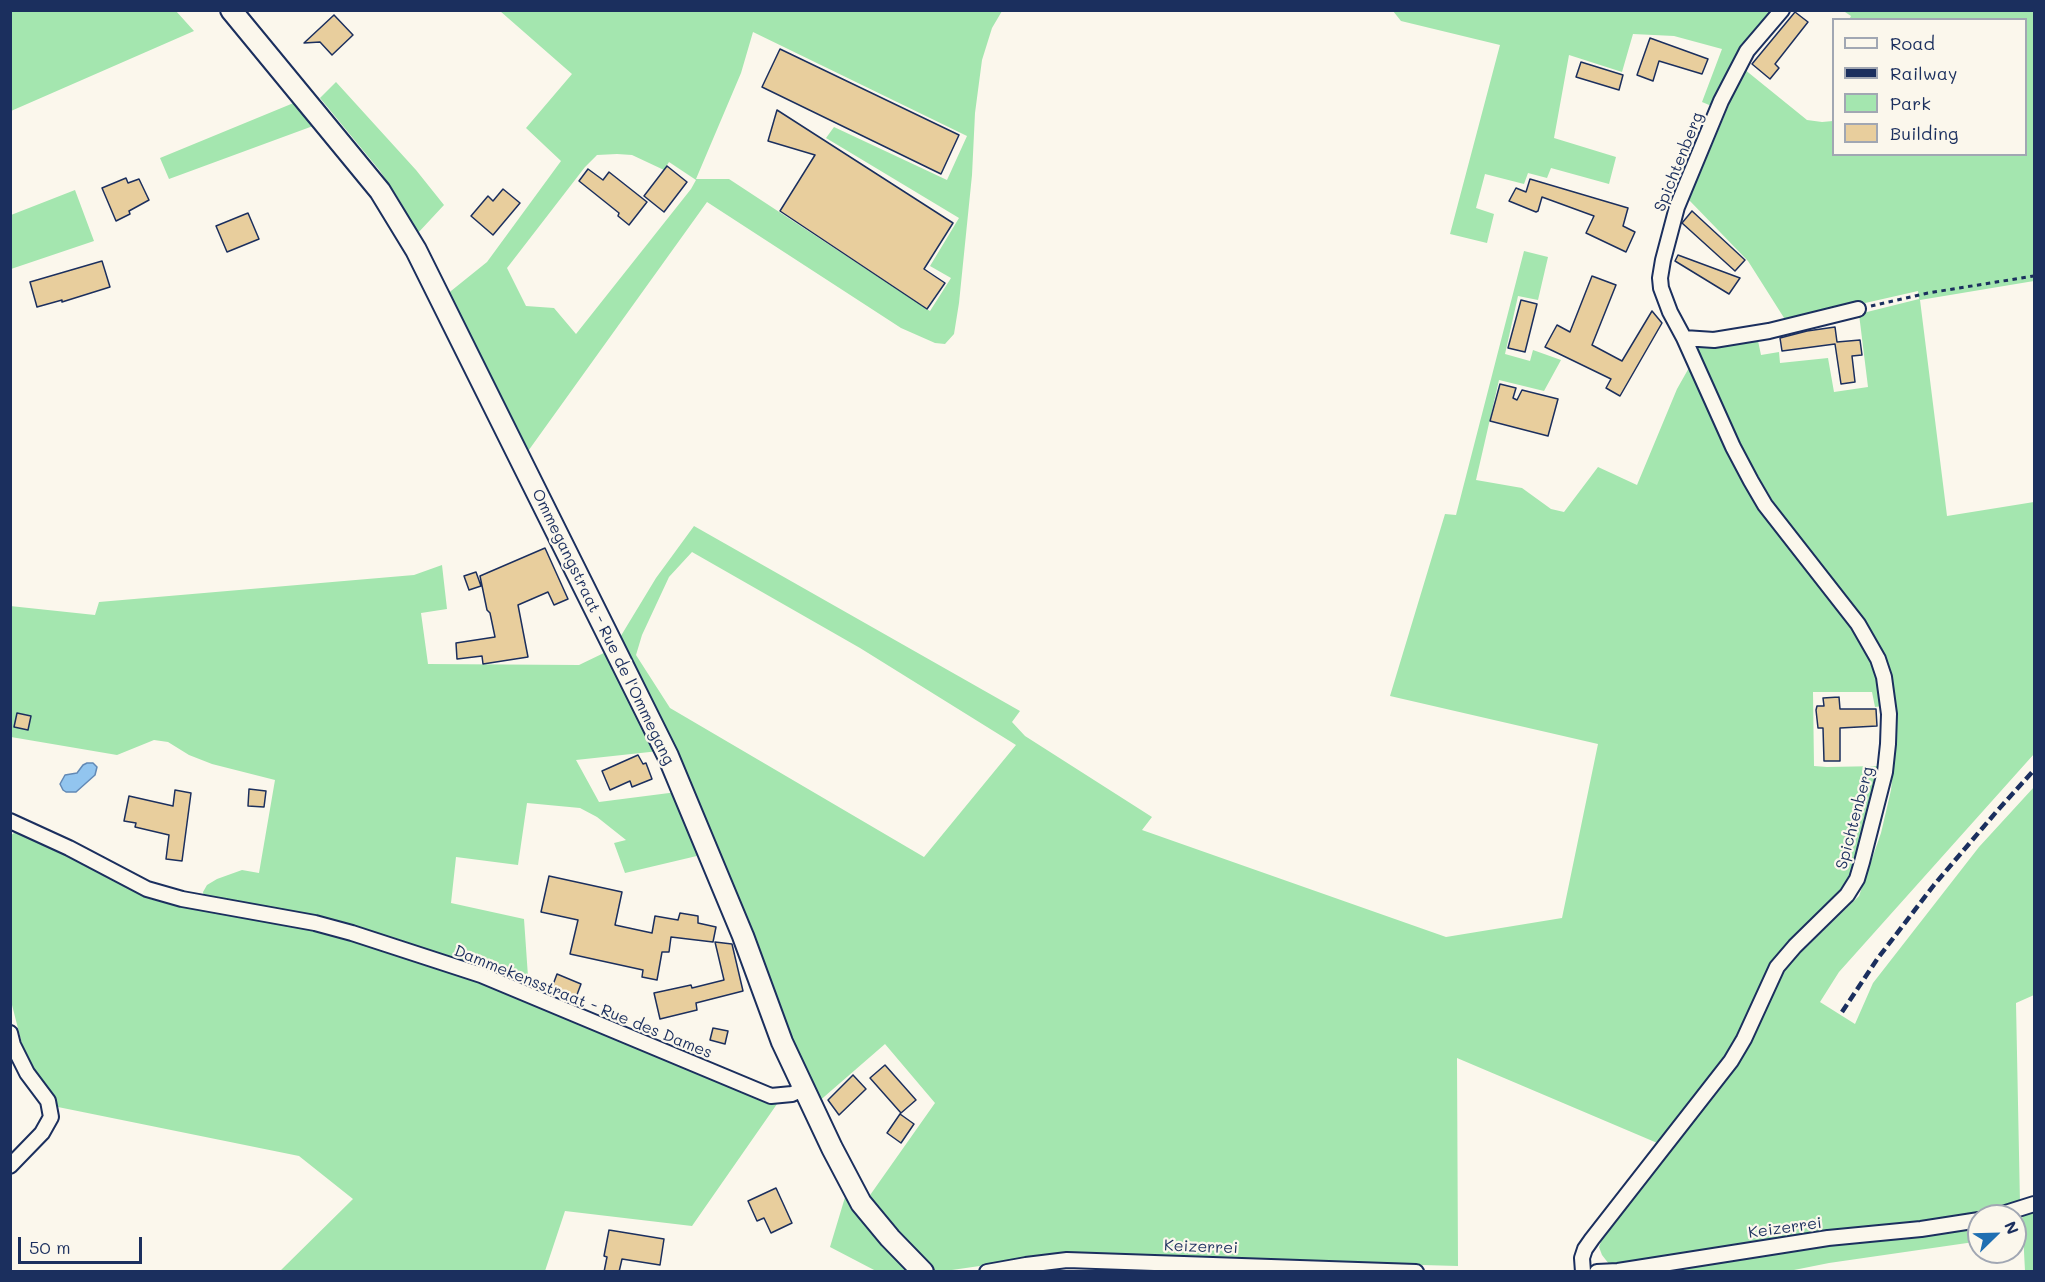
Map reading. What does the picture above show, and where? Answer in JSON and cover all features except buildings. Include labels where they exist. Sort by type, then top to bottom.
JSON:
[{"type":"main road","name":"Ommegangstraat - Rue de l'Ommegang","points":[[231,10],[380,191],[416,250],[668,756],[743,936],[773,1021],[832,1148],[861,1203],[890,1239],[923,1272]]},
{"type":"street","name":"Spichtenberg","points":[[1583,1272],[1582,1258],[1592,1239],[1731,1061],[1744,1039],[1777,967],[1795,946],[1834,910],[1852,887],[1862,862],[1881,790],[1888,744],[1888,714],[1885,685],[1878,659],[1858,624],[1765,505],[1733,447],[1664,297],[1660,278],[1677,207],[1721,101],[1739,64],[1757,38],[1782,10]]},
{"type":"street","points":[[1684,338],[1714,340],[1769,331],[1858,309]]},
{"type":"street","name":"Dammekensstraat - Rue des Dames","points":[[10,821],[164,895],[315,923],[352,933],[481,975],[771,1096],[792,1094],[803,1089]]},
{"type":"street","points":[[10,1033],[13,1045],[27,1073],[48,1101],[51,1118],[42,1133],[10,1166]]},
{"type":"street","name":"Keizerrei","points":[[1597,1272],[1618,1271],[1807,1241],[1967,1222]]},
{"type":"street","name":"Keizerrei","points":[[987,1272],[1067,1260],[1416,1272]]},
{"type":"path","points":[[1858,309],[1928,293],[2034,276]]},
{"type":"green space","points":[[11,10],[176,11],[194,31],[11,111]]},
{"type":"green space","points":[[1845,10],[2034,11],[2034,281],[1920,300],[1947,516],[2034,502],[2034,754],[1839,972],[1820,1002],[1855,1024],[1873,983],[1979,847],[2034,787],[2034,995],[2016,1003],[2020,1204],[1967,1204],[1967,1218],[1609,1264],[1599,1247],[1605,1231],[1772,994],[1785,968],[1859,896],[1881,833],[1891,790],[1895,749],[1894,705],[1850,604],[1776,506],[1751,465],[1696,348],[1757,336],[1761,355],[1779,352],[1780,363],[1828,358],[1834,392],[1868,387],[1859,314],[1919,299],[1918,291],[1786,321],[1748,261],[1689,200],[1744,69],[1807,120],[1832,121],[1832,156],[2027,156],[2027,18],[1850,18],[1851,16]]},
{"type":"green space","points":[[500,11],[1002,11],[992,28],[982,60],[975,113],[972,175],[959,303],[954,334],[945,344],[935,343],[901,328],[707,202],[526,454],[446,295],[487,262],[561,161],[526,128],[572,74]],"holes":[[[753,32],[967,136],[947,180],[834,127],[826,138],[959,218],[930,266],[951,278],[930,311],[729,179],[696,179],[741,73]],[[597,155],[632,155],[664,170],[669,162],[696,180],[576,334],[554,308],[526,306],[507,268],[585,167]]]},
{"type":"green space","points":[[1393,11],[1772,11],[1743,43],[1714,107],[1702,102],[1722,49],[1674,36],[1633,34],[1622,72],[1569,55],[1554,138],[1616,157],[1609,184],[1551,168],[1547,178],[1528,173],[1524,184],[1485,174],[1476,208],[1494,214],[1487,243],[1450,234],[1500,45],[1401,21]]},
{"type":"green space","points":[[336,82],[416,170],[444,205],[417,234],[400,201],[380,171],[320,98]]},
{"type":"green space","points":[[296,102],[313,126],[169,179],[160,158]]},
{"type":"green space","points":[[75,190],[94,241],[11,269],[11,215]]},
{"type":"green space","points":[[1524,251],[1548,257],[1538,300],[1518,296],[1505,354],[1530,361],[1533,350],[1561,360],[1544,391],[1499,380],[1476,480],[1522,488],[1551,509],[1564,512],[1598,467],[1637,485],[1677,389],[1690,366],[1798,555],[1859,637],[1871,660],[1883,706],[1875,707],[1872,692],[1813,692],[1814,766],[1880,766],[1876,805],[1851,878],[1843,891],[1771,965],[1741,1032],[1722,1066],[1662,1145],[1457,1058],[1458,1266],[1138,1257],[1042,1257],[932,1271],[868,1198],[935,1103],[885,1044],[817,1103],[784,1026],[730,879],[678,762],[619,639],[656,578],[694,526],[1020,711],[1012,722],[1025,736],[1152,817],[1142,830],[1446,937],[1562,918],[1598,744],[1390,696],[1445,514],[1456,515]],"holes":[[[692,552],[860,648],[1016,745],[924,857],[670,708],[636,655],[642,635],[669,577]]]},
{"type":"green space","points":[[442,565],[447,609],[421,613],[428,664],[579,665],[608,651],[659,751],[576,760],[599,802],[677,792],[701,855],[625,873],[614,843],[626,840],[597,817],[580,808],[527,803],[518,865],[456,857],[451,903],[524,919],[529,991],[455,962],[204,898],[203,892],[207,885],[217,879],[242,870],[259,873],[275,780],[212,764],[189,755],[168,742],[154,740],[117,755],[11,737],[10,606],[95,615],[99,602],[414,575]]},
{"type":"green space","points":[[21,832],[150,899],[196,910],[298,925],[343,936],[415,959],[497,987],[777,1104],[692,1226],[565,1211],[545,1271],[280,1271],[353,1199],[299,1156],[53,1106],[51,1093],[39,1080],[24,1052],[11,1001],[10,836]]},
{"type":"green space","points":[[846,1194],[912,1271],[876,1271],[830,1247]]},
{"type":"green space","points":[[2034,1208],[2034,1271],[2025,1271],[2027,1211]]},
{"type":"green space","points":[[1967,1224],[1967,1243],[1789,1271],[1644,1272],[1813,1243]]},
{"type":"water","points":[[87,763],[93,763],[97,767],[95,775],[76,792],[63,790],[60,784],[65,775],[77,773]]},
{"type":"railway","points":[[1842,1012],[1878,958],[1934,885],[2034,770]]}]
